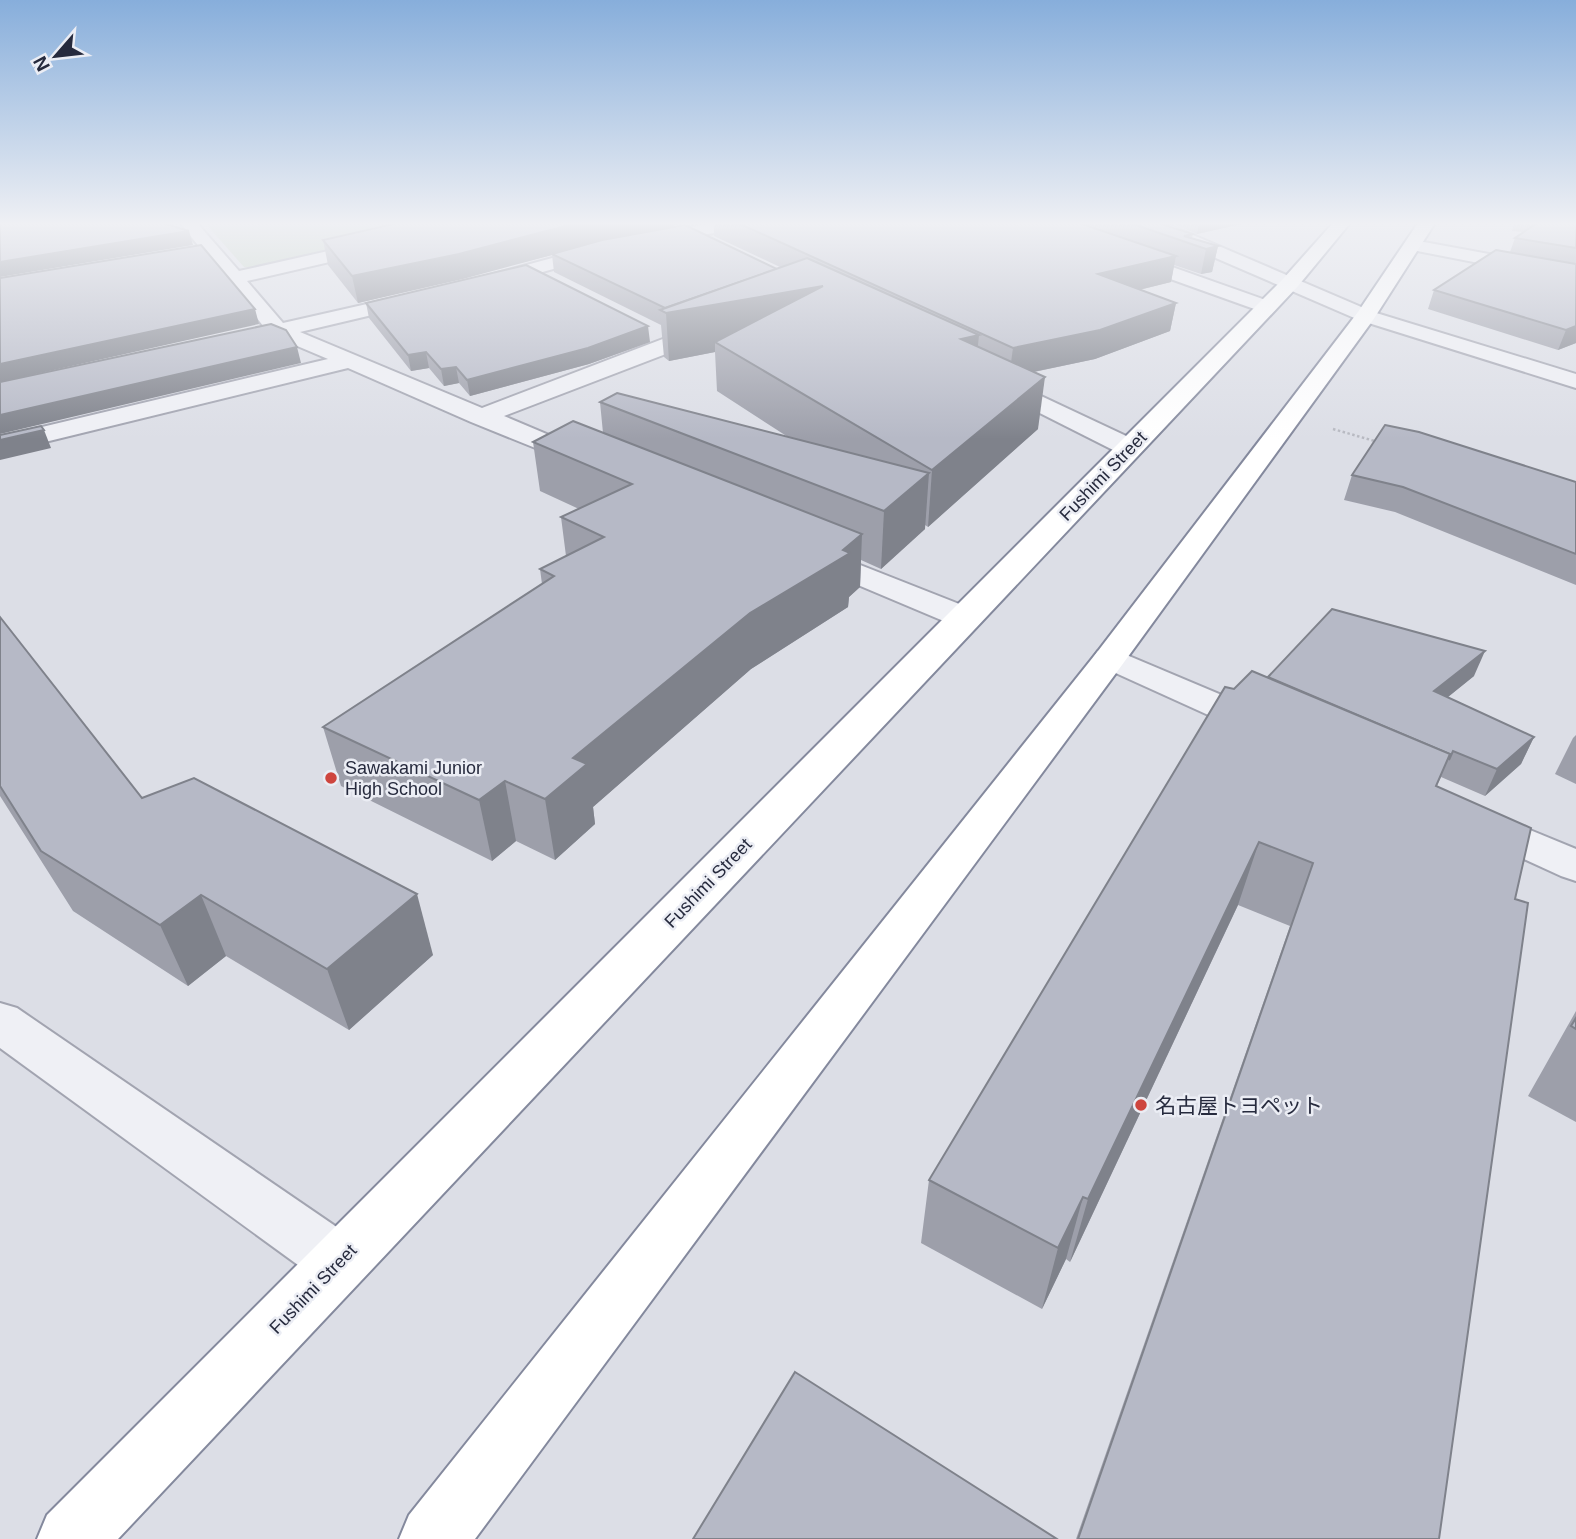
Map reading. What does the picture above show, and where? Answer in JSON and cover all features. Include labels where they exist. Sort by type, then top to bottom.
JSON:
[{"type":"highway","name":"Fushimi Street","points":[[71,1539],[1278,295]]},
{"type":"highway","points":[[433,1539],[1110,658],[1380,295]]},
{"type":"street","points":[[248,295],[278,330],[608,470]]},
{"type":"street","points":[[251,336],[433,295]]},
{"type":"street","points":[[1282,295],[1366,316],[1576,380]]},
{"type":"street","points":[[480,417],[736,319]]},
{"type":"street","points":[[651,331],[675,343]]},
{"type":"street","points":[[0,445],[349,361]]},
{"type":"street","points":[[977,373],[1130,448]]},
{"type":"street","points":[[786,544],[965,618]]},
{"type":"street","points":[[1110,658],[1286,737]]},
{"type":"street","points":[[1450,810],[1576,866]]},
{"type":"street","points":[[0,1022],[340,1262]]},
{"type":"path","points":[[1291,417],[1383,443]]},
{"type":"building","points":[[0,295],[243,295],[255,309],[0,364]]},
{"type":"building","points":[[400,295],[586,295],[648,326],[588,348],[467,380],[456,367],[441,369],[426,352],[408,355],[366,303]]},
{"type":"building","points":[[637,295],[703,295],[665,308]]},
{"type":"building","points":[[703,295],[772,295],[666,313],[660,310]]},
{"type":"building","points":[[806,295],[889,295],[979,335],[961,339],[1045,377],[932,470],[715,342]]},
{"type":"building","points":[[896,295],[1154,295],[1176,303],[1100,330],[1013,348]]},
{"type":"building","points":[[1450,295],[1576,295],[1576,326],[1566,330]]},
{"type":"building","points":[[271,324],[286,330],[297,347],[0,415],[0,382]]},
{"type":"building","points":[[617,393],[929,473],[884,511],[600,402]]},
{"type":"building","points":[[573,421],[862,534],[843,550],[850,553],[750,613],[573,758],[587,764],[545,799],[505,781],[479,800],[323,727],[554,576],[540,569],[604,537],[561,517],[632,484],[533,442]]},
{"type":"building","points":[[1385,425],[1419,432],[1576,482],[1576,554],[1403,487],[1352,475]]},
{"type":"building","points":[[41,426],[44,430],[0,440],[0,435]]},
{"type":"building","points":[[1332,609],[1485,651],[1434,691],[1534,737],[1497,769],[1453,751],[1449,760],[1450,754],[1268,677]]},
{"type":"building","points":[[0,617],[142,798],[194,778],[417,894],[327,969],[201,895],[160,925],[41,851],[0,786]]},
{"type":"building","points":[[1252,671],[1450,754],[1436,786],[1531,828],[1515,899],[1528,903],[1439,1539],[1078,1539],[1313,863],[1259,842],[1088,1199],[1083,1197],[1058,1248],[929,1180],[1225,687],[1234,689]]},
{"type":"building","points":[[795,1372],[1057,1539],[693,1539]]},
{"type":"place","name":"Sawakami Junior High School","points":[[331,778]]},
{"type":"place","name":"名古屋トヨペット","points":[[1141,1105]]}]
